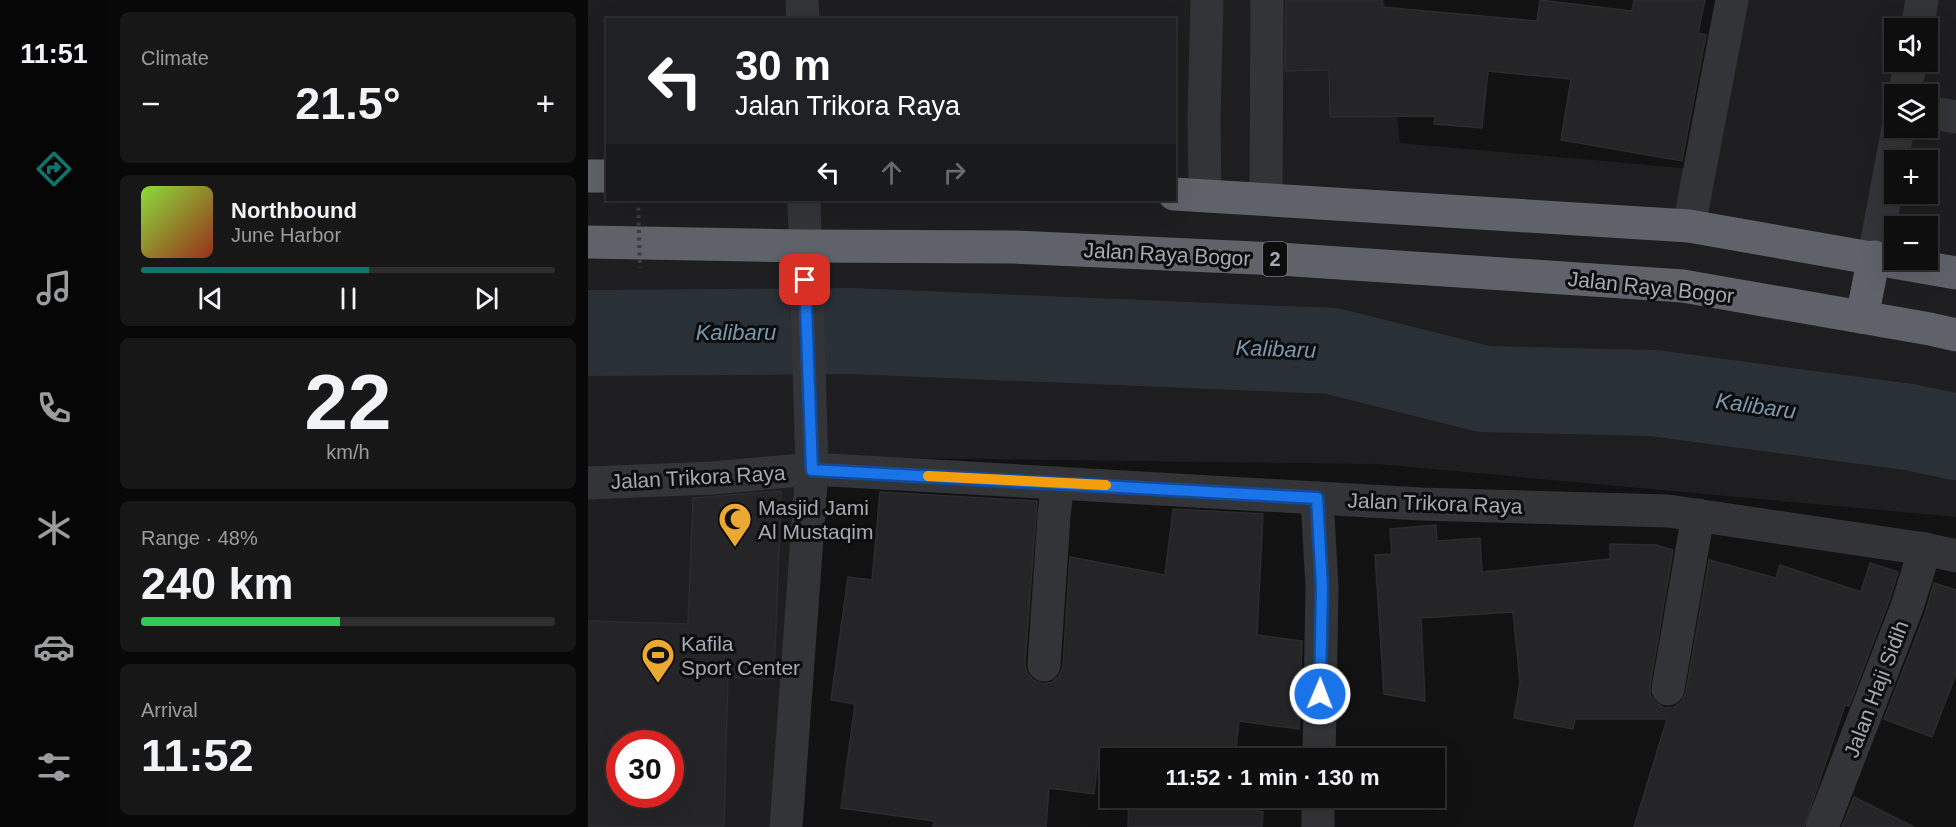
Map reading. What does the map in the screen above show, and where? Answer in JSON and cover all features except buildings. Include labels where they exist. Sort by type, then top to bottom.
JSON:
[{"type":"highway","points":[[588,176],[606,176]]},
{"type":"highway","points":[[1190,195],[1689,226],[1956,273]]},
{"type":"highway","name":"Jalan Raya Bogor","points":[[588,242],[1013,247],[1279,259],[1683,286],[1862,316],[1956,335]]},
{"type":"highway","points":[[1862,316],[1874,258]]},
{"type":"street","points":[[802,0],[803,18]]},
{"type":"street","points":[[1190,195],[1204,120],[1207,0]]},
{"type":"street","points":[[1266,199],[1267,0]]},
{"type":"street","points":[[1689,226],[1732,0]]},
{"type":"street","points":[[1919,18],[1922,0]]},
{"type":"street","points":[[1938,114],[1956,117]]},
{"type":"street","points":[[1874,258],[1896,138]]},
{"type":"street","points":[[786,827],[812,470],[804,201]]},
{"type":"street","name":"Jalan Trikora Raya","points":[[588,483],[712,478],[812,470],[1421,504],[1668,511],[1941,553]]},
{"type":"street","points":[[1044,665],[1058,483]]},
{"type":"street","points":[[1317,498],[1322,587],[1319,748]]},
{"type":"street","points":[[1668,689],[1698,515]]},
{"type":"street","name":"Jalan Haji Sidih","points":[[1822,827],[1907,607],[1941,553]]},
{"type":"street","points":[[1318,808],[1318,827]]},
{"type":"path","points":[[638,201],[640,268]]},
{"type":"shaded area","points":[[588,0],[1384,0],[1400,143],[1693,169],[1725,0],[1956,0],[1956,517],[1378,464],[824,457],[800,827],[588,827]]},
{"type":"waterway","name":"Kalibaru","points":[[588,333],[852,331],[1332,351],[1484,389],[1653,393],[1909,427],[1956,437]]},
{"type":"slow traffic","points":[[928,476],[1106,485]]},
{"type":"place","name":"Masjid Jami Al Mustaqim","points":[[735,548]]},
{"type":"place","name":"Kafila Sport Center","points":[[658,684]]},
{"type":"route","points":[[805,280],[812,470],[1317,498],[1322,587],[1320,694]]}]
